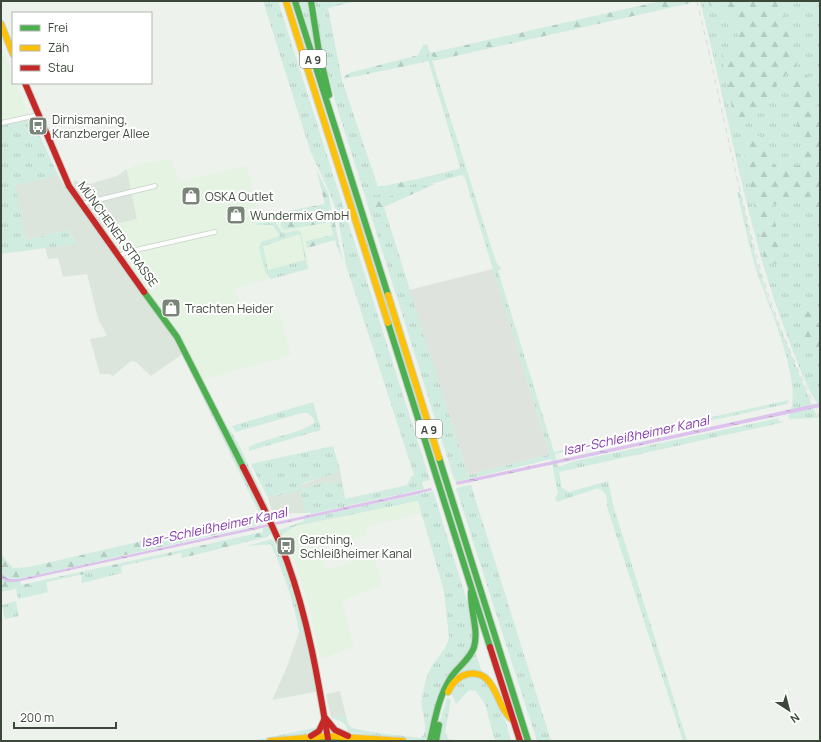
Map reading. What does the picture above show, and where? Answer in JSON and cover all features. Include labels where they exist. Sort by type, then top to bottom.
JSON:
[{"type":"main road","name":"A 9","points":[[286,1],[520,741]]},
{"type":"main road","name":"A 9","points":[[295,1],[528,741]]},
{"type":"main road","points":[[311,1],[319,52],[331,100],[331,117]]},
{"type":"main road","points":[[1,24],[12,52]]},
{"type":"main road","name":"MÜNCHENER STRASSE","points":[[25,84],[61,169],[82,203],[165,319],[184,349],[269,519],[289,570],[308,632],[325,718]]},
{"type":"main road","points":[[430,741],[448,681],[467,660],[474,647],[475,627],[469,604],[472,590]]},
{"type":"main road","points":[[437,739],[445,700],[450,686],[455,680],[468,674],[479,674],[490,682],[505,714],[514,721]]},
{"type":"main road","points":[[325,718],[335,730],[348,736]]},
{"type":"main road","points":[[313,739],[319,731],[325,718]]},
{"type":"main road","points":[[325,718],[328,740]]},
{"type":"main road","points":[[328,740],[348,736],[403,741]]},
{"type":"main road","points":[[270,741],[313,739],[341,741]]},
{"type":"street","points":[[1,123],[38,115]]},
{"type":"street","points":[[82,203],[155,186]]},
{"type":"street","points":[[119,256],[127,252],[215,232]]},
{"type":"shaded area","points":[[1,46],[12,74],[12,84],[16,84],[29,114],[1,119]]},
{"type":"shaded area","points":[[171,159],[180,181],[247,166],[259,217],[272,214],[273,218],[284,221],[281,222],[290,230],[295,227],[330,222],[333,235],[305,241],[310,267],[234,289],[247,316],[279,312],[291,355],[206,379],[197,378],[187,351],[171,323],[101,228],[137,219],[127,169],[137,165]]},
{"type":"shaded area","points":[[127,169],[137,219],[102,228],[171,323],[187,351],[151,376],[136,362],[131,361],[113,376],[109,374],[100,374],[90,339],[107,336],[98,318],[87,274],[63,277],[58,258],[48,259],[45,247],[76,243],[69,230],[26,240],[14,186],[58,175],[64,186],[74,188],[74,180],[81,183],[90,184],[117,176]]},
{"type":"shaded area","points":[[493,269],[549,452],[548,455],[468,475],[409,290]]},
{"type":"shaded area","points":[[340,470],[346,504],[306,513],[273,514],[268,498]]},
{"type":"shaded area","points":[[418,501],[422,513],[365,527],[367,535],[319,550],[325,570],[374,555],[382,585],[342,601],[354,647],[320,659],[310,608],[294,560],[281,535],[295,526]]},
{"type":"shaded area","points":[[299,632],[307,637],[320,691],[272,700],[287,667]]},
{"type":"shaded area","points":[[340,691],[346,716],[331,718],[326,694]]},
{"type":"green space","points":[[263,1],[278,1],[430,480],[422,482],[424,489],[311,514],[310,512],[306,513],[300,489],[326,482],[341,482],[345,499],[407,485],[411,477],[414,475],[346,265],[337,213],[332,198],[310,150]]},
{"type":"green space","points":[[299,1],[309,1],[315,50]]},
{"type":"green space","points":[[315,1],[357,1],[328,8],[342,80],[378,187],[375,189],[421,180],[418,179],[458,169],[460,167],[426,53],[418,55],[423,45],[427,44],[429,51],[432,53],[430,54],[433,55],[434,58],[432,60],[496,262],[501,269],[498,271],[554,452],[789,400],[787,404],[555,454],[558,467],[575,461],[779,418],[778,421],[784,422],[559,472],[562,488],[569,492],[608,481],[614,508],[687,741],[683,741],[608,510],[606,495],[602,490],[598,488],[557,502],[555,498],[558,493],[551,459],[456,482],[454,479],[336,104],[322,48]],"holes":[[[462,175],[465,178],[549,452],[548,455],[468,475],[384,207],[376,208],[431,184]]]},
{"type":"green space","points":[[661,1],[690,1],[691,3],[433,61],[431,59],[434,58],[430,53]]},
{"type":"green space","points":[[700,1],[820,1],[820,401],[818,404],[805,381],[773,297],[749,214]]},
{"type":"green space","points":[[708,1],[779,1],[797,56],[796,66],[788,72],[750,119],[734,119],[721,51],[733,50],[740,46],[731,7],[710,6]]},
{"type":"green space","points":[[426,53],[429,61],[344,79],[344,77],[349,73]]},
{"type":"green space","points":[[807,75],[816,103],[820,130],[820,227],[812,196],[771,205],[785,266],[765,261],[742,143],[761,135],[771,152],[775,167],[806,165],[788,79]]},
{"type":"green space","points":[[32,119],[58,175],[15,186],[26,240],[69,230],[76,244],[1,254],[1,126]]},
{"type":"green space","points":[[316,169],[329,195],[331,210],[272,218],[272,214],[325,204]]},
{"type":"green space","points":[[418,179],[421,180],[421,182],[375,196],[373,191],[378,187]]},
{"type":"green space","points":[[349,183],[451,506],[448,507],[346,184]]},
{"type":"green space","points":[[435,184],[384,207],[376,208],[373,205],[376,201]]},
{"type":"green space","points":[[737,192],[740,192],[757,263],[770,304],[812,405],[791,410],[793,395],[787,359],[755,266]]},
{"type":"green space","points":[[333,214],[343,262],[335,240],[307,248],[306,241],[333,235],[330,222],[284,230],[281,226],[281,222]]},
{"type":"green space","points":[[275,222],[282,232],[286,233],[298,230],[301,233],[308,269],[271,279],[265,272],[259,248],[261,242],[280,236],[273,225],[257,225],[256,223]],"holes":[[[300,234],[305,260],[268,270],[263,246]]]},
{"type":"green space","points":[[809,305],[820,326],[820,362],[816,359],[803,332],[795,309]]},
{"type":"green space","points":[[198,384],[259,502],[263,516],[262,519],[199,390]]},
{"type":"green space","points":[[313,402],[321,430],[249,451],[249,447],[257,443],[299,431],[314,423],[314,419],[308,413],[302,413],[236,432],[232,426]]},
{"type":"green space","points":[[813,408],[818,418],[790,419],[788,417],[790,413]]},
{"type":"green space","points":[[229,428],[240,447],[270,511],[267,508],[228,430]]},
{"type":"green space","points":[[333,446],[340,470],[338,472],[303,483],[300,489],[291,494],[285,493],[272,499],[295,487],[268,498],[251,464]]},
{"type":"green space","points":[[471,485],[551,741],[537,741],[456,488]]},
{"type":"green space","points":[[433,491],[470,611],[472,623],[471,646],[442,685],[426,739],[421,741],[348,732],[344,724],[331,718],[346,716],[351,727],[363,731],[384,734],[420,738],[425,731],[422,698],[426,682],[434,662],[444,649],[449,637],[444,591],[418,501],[295,526],[281,535],[279,530],[304,521],[304,519]]},
{"type":"green space","points":[[260,514],[262,520],[266,519],[267,523],[19,579],[8,579],[1,573],[1,554],[13,568],[29,567]]},
{"type":"green space","points":[[269,527],[272,533],[267,537],[182,558],[181,553],[1,592],[1,578],[12,582],[20,581],[21,585],[263,532],[263,528]]},
{"type":"green space","points":[[272,539],[282,557],[307,637],[299,632],[288,587],[271,544],[247,546]]},
{"type":"green space","points":[[121,565],[122,573],[82,583],[81,574]]},
{"type":"green space","points":[[46,581],[48,592],[18,599],[16,588]]},
{"type":"green space","points":[[16,601],[19,616],[5,619],[2,605]]},
{"type":"green space","points":[[475,652],[482,672],[451,680]]},
{"type":"green space","points":[[472,675],[485,679],[501,705],[511,741],[495,741],[485,704],[476,691],[469,690],[456,704],[450,690],[455,682]]},
{"type":"green space","points":[[447,698],[451,700],[445,732],[448,739],[462,741],[441,741],[439,736],[439,725]]},
{"type":"green space","points":[[314,728],[317,729],[311,734],[252,741]]},
{"type":"water","points":[[820,403],[820,407],[457,485],[456,482]]},
{"type":"water","points":[[431,488],[432,490],[413,495],[16,582],[7,582],[1,578],[1,573],[8,579],[19,579]]},
{"type":"railway","points":[[697,1],[736,173],[762,275],[781,330],[820,419]]},
{"type":"traffic: fast","points":[[295,1],[388,295]]},
{"type":"traffic: fast","points":[[311,1],[319,52],[329,95]]},
{"type":"traffic: fast","points":[[144,292],[177,337],[243,467]]},
{"type":"traffic: fast","points":[[388,323],[490,647]]},
{"type":"traffic: fast","points":[[439,458],[528,741]]},
{"type":"traffic: fast","points":[[430,741],[437,709],[446,686],[472,652],[474,647],[476,634],[471,592]]},
{"type":"traffic: fast","points":[[436,741],[439,725]]},
{"type":"traffic: fast","points":[[315,741],[341,741]]},
{"type":"traffic: slow","points":[[286,1],[388,323]]},
{"type":"traffic: slow","points":[[1,24],[12,52]]},
{"type":"traffic: slow","points":[[388,295],[439,458]]},
{"type":"traffic: slow","points":[[448,692],[453,683],[461,676],[478,674],[485,677],[495,691],[508,715],[514,721]]},
{"type":"traffic: slow","points":[[270,741],[328,736],[403,741]]},
{"type":"traffic: jam","points":[[25,84],[69,186],[144,292]]},
{"type":"traffic: jam","points":[[243,467],[277,537],[287,561],[301,605],[312,649],[328,739]]},
{"type":"traffic: jam","points":[[490,647],[520,741]]},
{"type":"traffic: jam","points":[[311,736],[319,731],[325,718]]},
{"type":"traffic: jam","points":[[326,719],[335,730],[348,736]]},
{"type":"place","name":"Dirnismaning, Kranzberger Allee","points":[[38,126]]},
{"type":"place","name":"OSKA Outlet","points":[[191,196]]},
{"type":"place","name":"Wundermix GmbH","points":[[236,215]]},
{"type":"place","name":"Trachten Heider","points":[[171,308]]},
{"type":"place","name":"Garching, Schleißheimer Kanal","points":[[286,546]]},
{"type":"water label","name":"Isar-Schleißheimer Kanal","points":[[636,435]]},
{"type":"water label","name":"Isar-Schleißheimer Kanal","points":[[214,527]]}]
